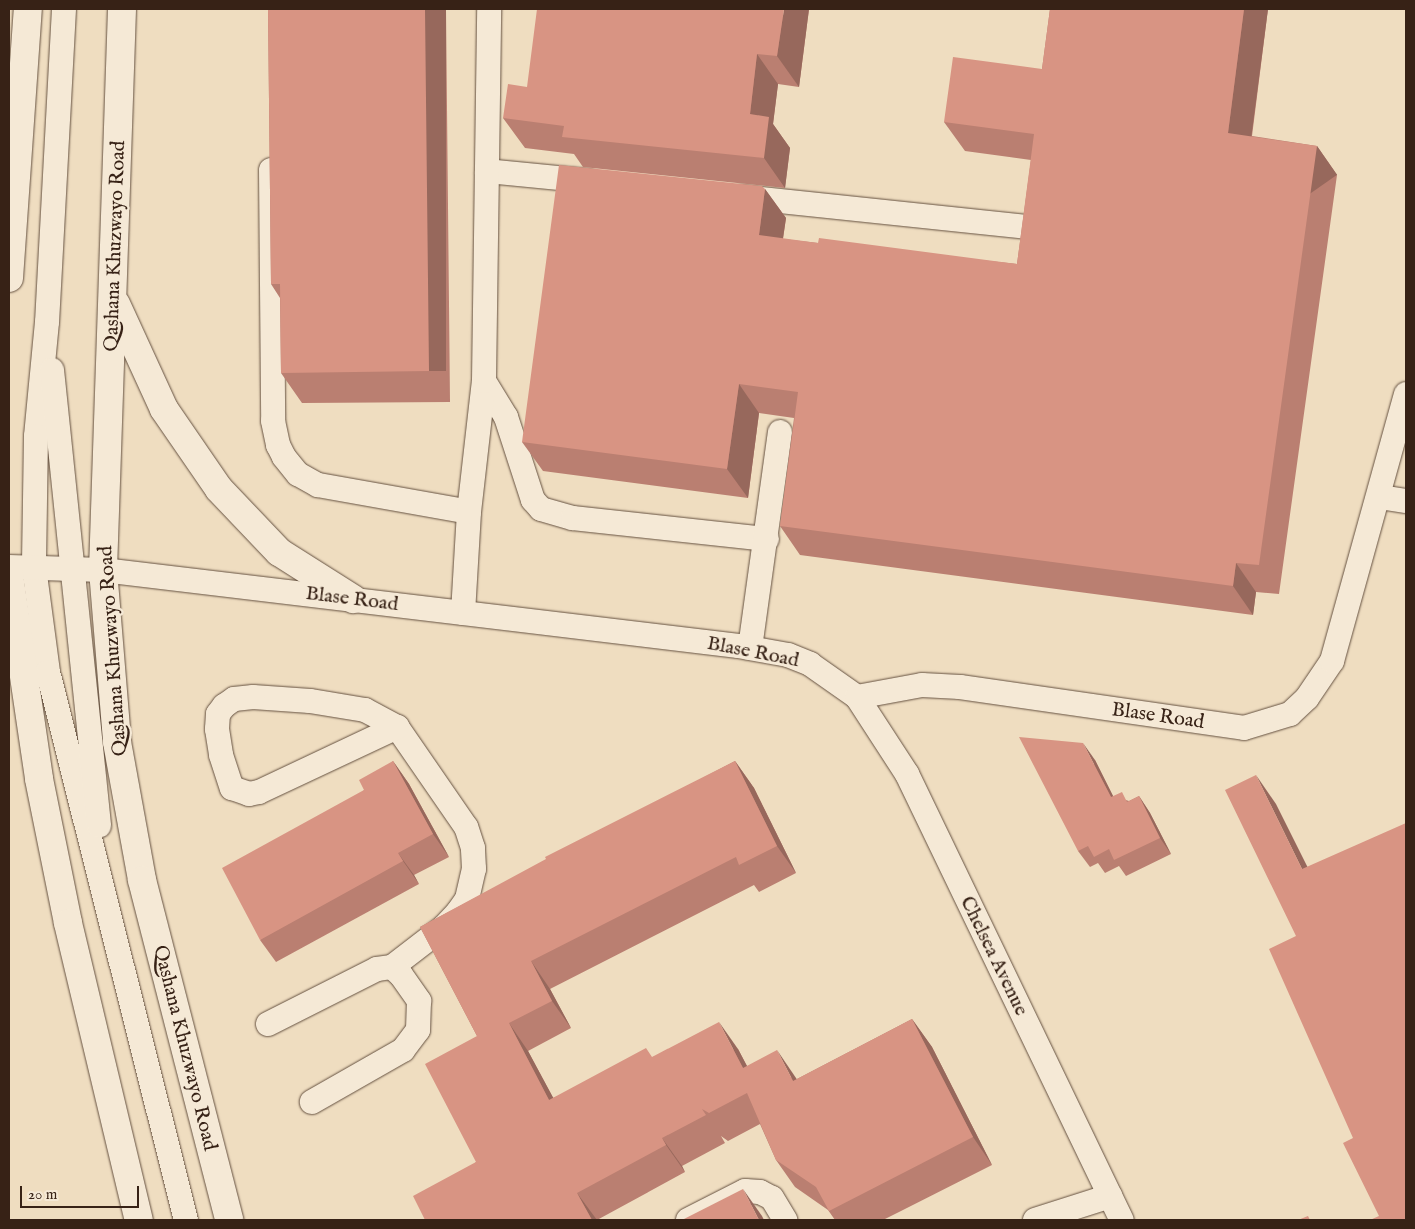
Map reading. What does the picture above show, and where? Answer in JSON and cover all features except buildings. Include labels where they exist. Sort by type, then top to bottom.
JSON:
[{"type":"main road","points":[[9,278],[28,9]]},
{"type":"main road","name":"Qashana Khuzwayo Road","points":[[122,9],[114,298],[102,570],[117,742],[142,880],[229,1220]]},
{"type":"main road","points":[[114,298],[164,409],[218,489],[279,552],[353,599]]},
{"type":"main road","points":[[21,571],[42,798],[68,923],[140,1220]]},
{"type":"lane","points":[[64,9],[47,322],[21,571],[42,643],[186,1220]]},
{"type":"lane","points":[[463,613],[469,512],[484,381],[489,9]]},
{"type":"lane","points":[[271,144],[273,421],[278,445],[284,457],[298,474],[318,485],[469,512]]},
{"type":"lane","points":[[487,171],[614,184]]},
{"type":"lane","points":[[722,195],[1026,227]]},
{"type":"lane","points":[[47,322],[75,568],[107,908]]},
{"type":"lane","points":[[484,381],[506,416],[533,500],[540,510],[573,518],[767,539]]},
{"type":"lane","name":"Blase Road","points":[[9,567],[21,571],[75,568],[102,570],[750,648],[788,655],[810,664],[857,696],[896,688],[929,685],[1244,728],[1283,717],[1307,698],[1332,661],[1380,496],[1397,466],[1405,402]]},
{"type":"lane","points":[[750,648],[767,539],[780,432]]},
{"type":"lane","points":[[1380,496],[1406,501]]},
{"type":"lane","name":"Chelsea Avenue","points":[[857,696],[907,774],[1122,1220]]},
{"type":"lane","points":[[268,1024],[377,969],[392,967],[444,927],[467,899],[474,869],[473,848],[466,827],[397,727],[365,710],[310,700],[253,697],[234,699],[224,706],[218,714],[217,729],[221,755],[232,788],[249,794],[259,792],[397,727]]},
{"type":"lane","points":[[312,1102],[386,1062],[411,1042],[418,1030],[419,1000],[401,974],[392,967]]},
{"type":"lane","points":[[688,1220],[746,1192],[760,1192],[772,1198],[785,1220]]},
{"type":"lane","points":[[1035,1220],[1110,1196]]}]
